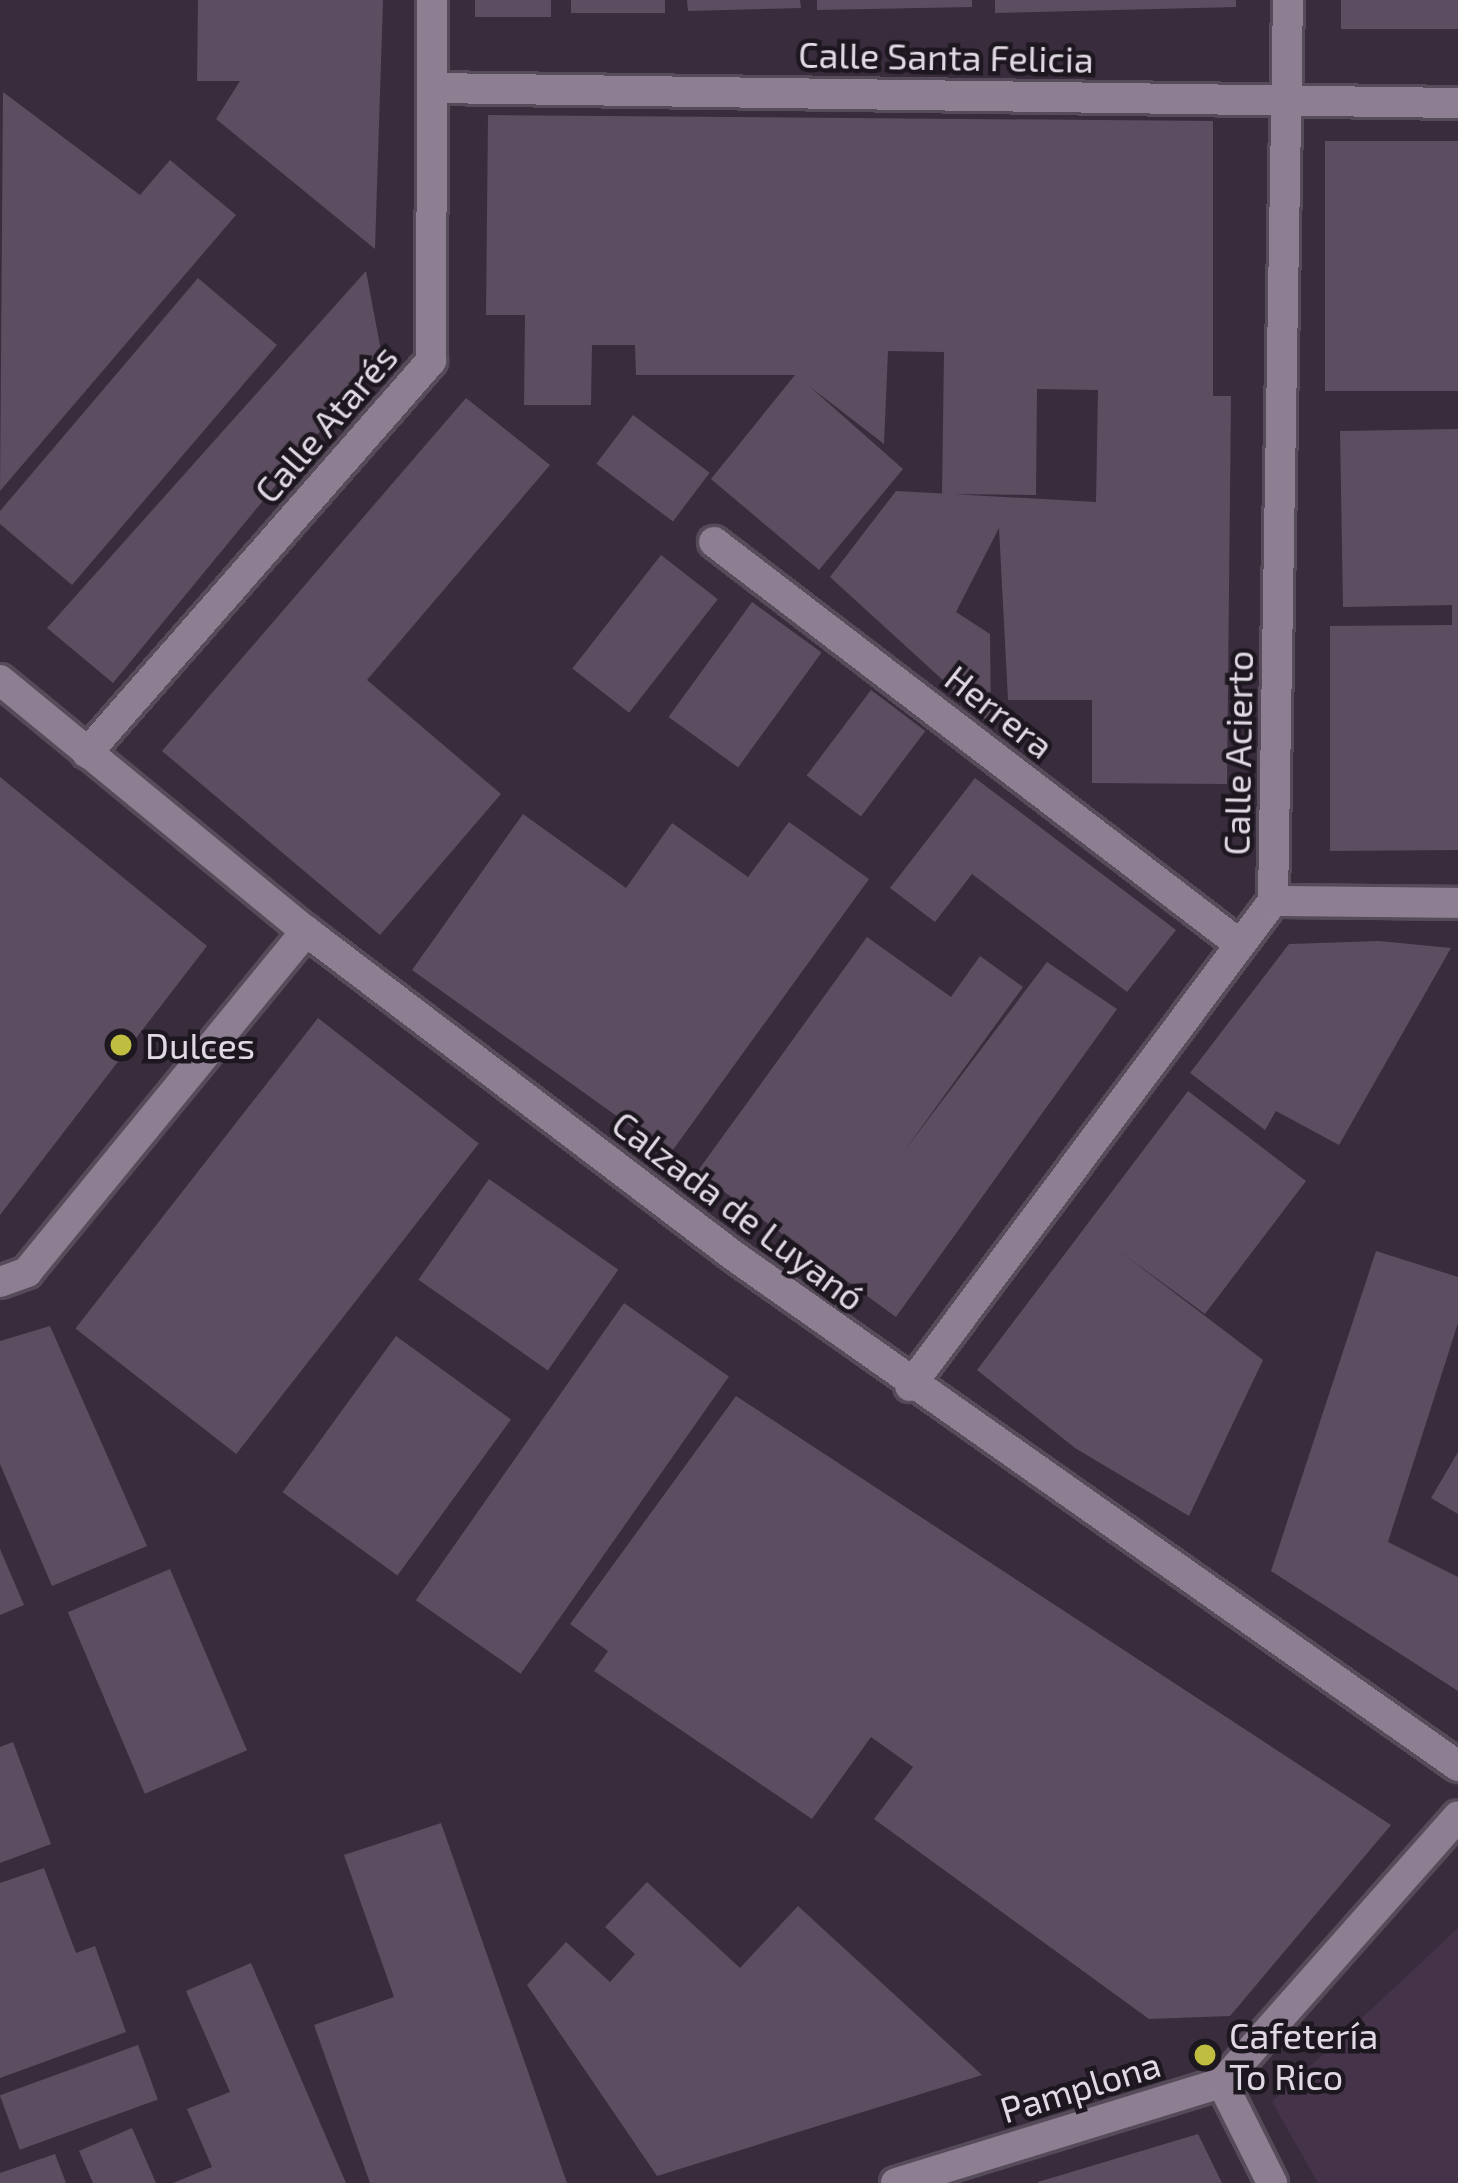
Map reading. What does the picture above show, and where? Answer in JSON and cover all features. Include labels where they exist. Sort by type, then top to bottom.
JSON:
[{"type":"street","name":"Calle Atarés","points":[[87,753],[431,361],[433,0]]},
{"type":"street","name":"Calle Acierto","points":[[910,1386],[1273,901],[1288,0]]},
{"type":"street","name":"Calle Santa Felicia","points":[[433,88],[1458,103]]},
{"type":"street","name":"Herrera","points":[[714,542],[1238,943]]},
{"type":"street","name":"Calzada de Luyanó","points":[[0,680],[306,931],[910,1386],[1458,1766]]},
{"type":"street","points":[[1273,901],[1458,903]]},
{"type":"street","points":[[0,1282],[27,1272],[306,931]]},
{"type":"street","points":[[1273,2183],[1222,2083],[1458,1816]]},
{"type":"street","name":"Pamplona","points":[[896,2183],[1222,2083]]},
{"type":"shaded area","points":[[1458,1928],[1458,2183],[1318,2183],[1272,2102]]},
{"type":"building","points":[[198,0],[383,0],[375,249],[216,119],[240,81],[197,81]]},
{"type":"building","points":[[475,0],[551,0],[551,17],[475,17]]},
{"type":"building","points":[[571,0],[665,0],[665,13],[571,13]]},
{"type":"building","points":[[687,0],[800,0],[801,8],[688,11]]},
{"type":"building","points":[[817,0],[972,0],[972,7],[817,10]]},
{"type":"building","points":[[995,0],[1236,0],[1236,7],[995,13]]},
{"type":"building","points":[[1341,0],[1458,0],[1458,29],[1341,29]]},
{"type":"building","points":[[3,92],[140,195],[170,160],[236,215],[0,491]]},
{"type":"building","points":[[488,115],[1213,121],[1213,396],[1231,396],[1227,784],[1092,783],[1092,700],[1008,700],[999,528],[956,612],[990,634],[991,724],[830,577],[896,491],[942,494],[944,352],[888,351],[884,444],[809,386],[903,469],[819,570],[711,479],[795,375],[636,375],[635,345],[592,345],[591,405],[524,405],[525,315],[486,315]],"holes":[[[1037,389],[1098,390],[1096,502],[953,494],[1036,495]]]},
{"type":"building","points":[[1325,141],[1458,141],[1458,391],[1325,391]]},
{"type":"building","points":[[366,271],[382,356],[113,683],[47,628]]},
{"type":"building","points":[[198,278],[277,345],[72,585],[0,524],[0,511]]},
{"type":"building","points":[[466,398],[550,465],[367,680],[501,794],[380,935],[162,751]]},
{"type":"building","points":[[633,415],[710,473],[673,521],[596,464]]},
{"type":"building","points":[[1458,429],[1458,850],[1330,851],[1330,626],[1452,625],[1452,605],[1343,607],[1340,431]]},
{"type":"building","points":[[661,555],[718,599],[629,713],[572,668]]},
{"type":"building","points":[[752,602],[822,653],[738,767],[669,717]]},
{"type":"building","points":[[871,690],[925,731],[861,816],[807,775]]},
{"type":"building","points":[[0,777],[207,946],[0,1215]]},
{"type":"building","points":[[975,778],[1176,930],[1127,992],[972,874],[935,922],[890,888]]},
{"type":"building","points":[[523,814],[626,888],[672,823],[748,877],[789,822],[869,879],[670,1154],[412,970]]},
{"type":"building","points":[[867,937],[951,997],[980,956],[1023,987],[902,1154],[1047,962],[1117,1009],[896,1317],[697,1172]]},
{"type":"building","points":[[1379,941],[1451,948],[1339,1145],[1276,1111],[1265,1130],[1190,1073],[1289,944]]},
{"type":"building","points":[[318,1018],[479,1144],[236,1454],[75,1328]]},
{"type":"building","points":[[1188,1091],[1306,1181],[1205,1314],[1118,1250],[1263,1360],[1189,1516],[1075,1448],[977,1370]]},
{"type":"building","points":[[489,1179],[618,1270],[548,1370],[418,1280]]},
{"type":"building","points":[[1376,1251],[1458,1277],[1458,1323],[1388,1542],[1458,1577],[1458,1691],[1271,1571]]},
{"type":"building","points":[[624,1303],[729,1376],[521,1674],[416,1600]]},
{"type":"building","points":[[50,1326],[147,1546],[52,1586],[0,1464],[0,1341]]},
{"type":"building","points":[[396,1336],[511,1419],[397,1576],[283,1492]]},
{"type":"building","points":[[736,1396],[1391,1825],[1230,2016],[1149,2019],[874,1819],[913,1767],[871,1737],[812,1819],[594,1671],[608,1651],[570,1624]]},
{"type":"building","points":[[1458,1452],[1458,1514],[1431,1498]]},
{"type":"building","points":[[0,1549],[24,1605],[0,1615]]},
{"type":"building","points":[[170,1569],[247,1750],[145,1794],[68,1612]]},
{"type":"building","points":[[13,1742],[51,1844],[0,1863],[0,1747]]},
{"type":"building","points":[[441,1823],[567,2183],[370,2183],[314,2025],[394,1997],[344,1855]]},
{"type":"building","points":[[44,1868],[76,1953],[95,1946],[126,2032],[0,2078],[0,1883]]},
{"type":"building","points":[[647,1882],[740,1968],[798,1906],[982,2075],[657,2176],[527,1985],[566,1942],[610,1982],[635,1954],[605,1927]]},
{"type":"building","points":[[251,1963],[346,2183],[173,2183],[212,2167],[187,2109],[230,2092],[186,1991]]},
{"type":"building","points":[[138,2045],[158,2100],[20,2150],[0,2095]]},
{"type":"building","points":[[132,2128],[156,2183],[93,2183],[79,2151]]},
{"type":"building","points":[[1198,2134],[1222,2183],[1038,2183],[1038,2182]]},
{"type":"building","points":[[55,2154],[66,2183],[0,2183],[0,2173]]},
{"type":"place","name":"Dulces","points":[[121,1045]]},
{"type":"place","name":"Cafetería To Rico","points":[[1205,2055]]}]
